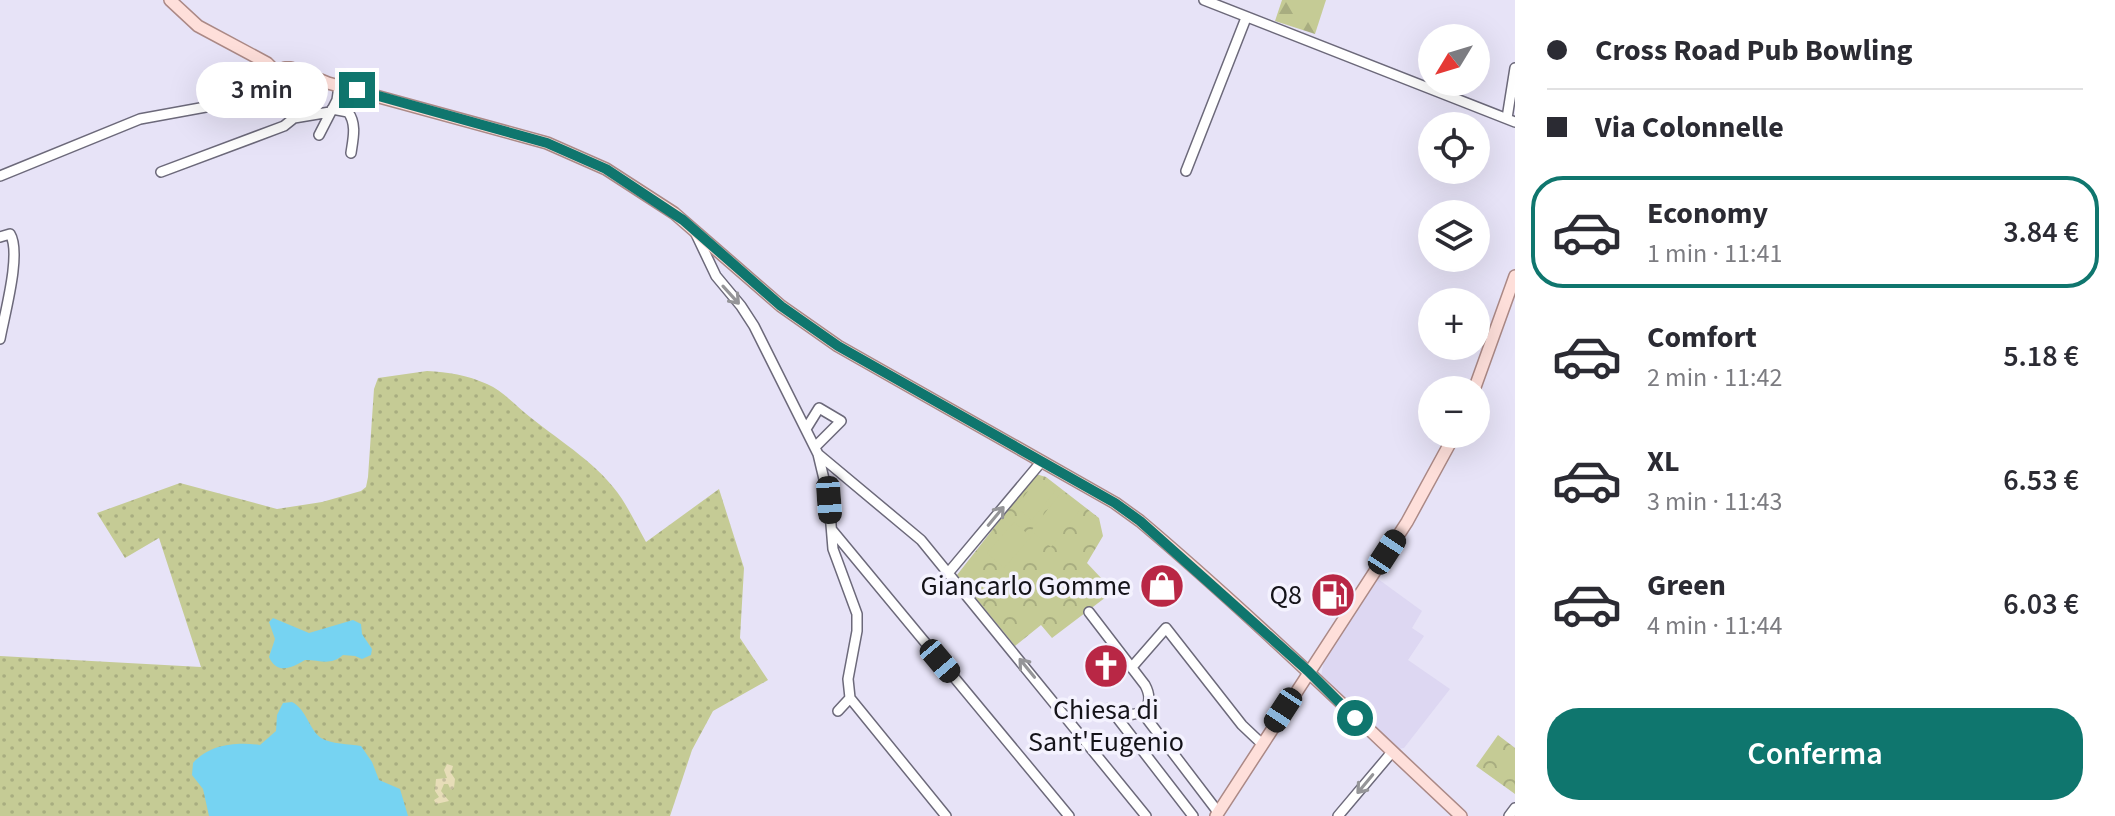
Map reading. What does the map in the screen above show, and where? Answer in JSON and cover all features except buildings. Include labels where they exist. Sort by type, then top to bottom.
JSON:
[{"type":"main road","points":[[170,0],[205,31],[282,75],[300,89],[333,84]]},
{"type":"main road","points":[[282,75],[304,73],[333,84],[558,147],[619,177],[693,227],[805,324],[838,346],[1115,503],[1140,521],[1308,671],[1457,815]]},
{"type":"main road","points":[[300,89],[308,82],[304,73]]},
{"type":"main road","points":[[1479,376],[1515,276]]},
{"type":"main road","points":[[1217,814],[1407,522],[1447,448]]},
{"type":"street","points":[[1204,0],[1511,120],[1515,68]]},
{"type":"street","points":[[1186,171],[1246,18]]},
{"type":"street","points":[[0,176],[134,121],[255,98],[282,75]]},
{"type":"street","points":[[319,135],[337,100],[333,84]]},
{"type":"street","points":[[161,172],[284,126],[294,118],[331,110],[348,112],[352,118],[351,153]]},
{"type":"street","points":[[693,227],[713,272],[754,326],[816,451],[829,500],[835,554],[857,614],[850,666],[851,698],[946,816]]},
{"type":"street","points":[[0,237],[10,234],[14,241],[0,339]]},
{"type":"street","points":[[806,429],[819,408],[841,421],[816,451]]},
{"type":"street","points":[[816,451],[921,540],[1146,816]]},
{"type":"street","points":[[949,572],[1042,461]]},
{"type":"street","points":[[832,530],[1069,816]]},
{"type":"street","points":[[1089,612],[1149,693],[1148,703],[1141,711],[1127,716],[1110,708],[1122,728],[1193,816]]},
{"type":"street","points":[[1132,667],[1166,628],[1242,725],[1261,743]]},
{"type":"street","points":[[838,711],[851,698]]},
{"type":"street","points":[[1141,711],[1217,814]]},
{"type":"street","points":[[1338,816],[1392,752]]},
{"type":"street","points":[[1509,816],[1515,808]]},
{"type":"shaded area","points":[[1341,578],[1353,587],[1333,617],[1327,600]]},
{"type":"shaded area","points":[[1378,579],[1422,611],[1412,628],[1424,636],[1408,660],[1450,689],[1404,748],[1398,749],[1336,695],[1321,677],[1324,659]]},
{"type":"green space","points":[[1282,0],[1326,0],[1315,34],[1275,21]]},
{"type":"green space","points":[[427,371],[472,378],[504,395],[613,486],[646,542],[719,489],[744,568],[740,638],[768,680],[713,711],[692,750],[670,816],[0,816],[0,656],[201,667],[159,538],[125,558],[97,513],[180,483],[277,509],[322,502],[361,491],[366,487],[368,477],[374,389],[378,378]]},
{"type":"green space","points":[[1036,474],[1046,477],[1099,518],[1103,536],[1087,563],[1102,579],[1110,594],[1052,638],[1041,625],[1015,646],[957,575]]},
{"type":"green space","points":[[1038,478],[1055,491],[1032,520],[1016,507]]},
{"type":"green space","points":[[1062,491],[1082,507],[1051,547],[1031,531]]},
{"type":"green space","points":[[1014,522],[1031,537],[1004,568],[987,553]]},
{"type":"green space","points":[[1498,735],[1515,748],[1515,794],[1476,766]]},
{"type":"sand","points":[[447,764],[453,766],[454,788],[451,790],[448,784],[444,784],[441,791],[449,801],[436,804],[434,800],[439,797],[435,791],[436,779],[447,778],[444,770]]},
{"type":"water","points":[[273,618],[309,633],[353,620],[361,624],[362,634],[372,649],[371,655],[362,659],[343,655],[329,661],[305,660],[280,668],[269,657],[275,639],[269,622]]},
{"type":"water","points":[[292,702],[321,738],[361,746],[379,780],[400,789],[408,816],[209,816],[203,789],[192,775],[193,763],[216,748],[260,745],[276,731],[277,715],[283,703]]},
{"type":"place","name":"Giancarlo Gomme","points":[[1162,586]]},
{"type":"place","name":"Q8","points":[[1333,595]]},
{"type":"place","name":"Chiesa di Sant'Eugenio","points":[[1106,666]]},
{"type":"route","points":[[357,90],[558,147],[606,169],[657,201],[693,227],[775,301],[838,346],[1115,503],[1140,521],[1207,578],[1355,718]]}]
